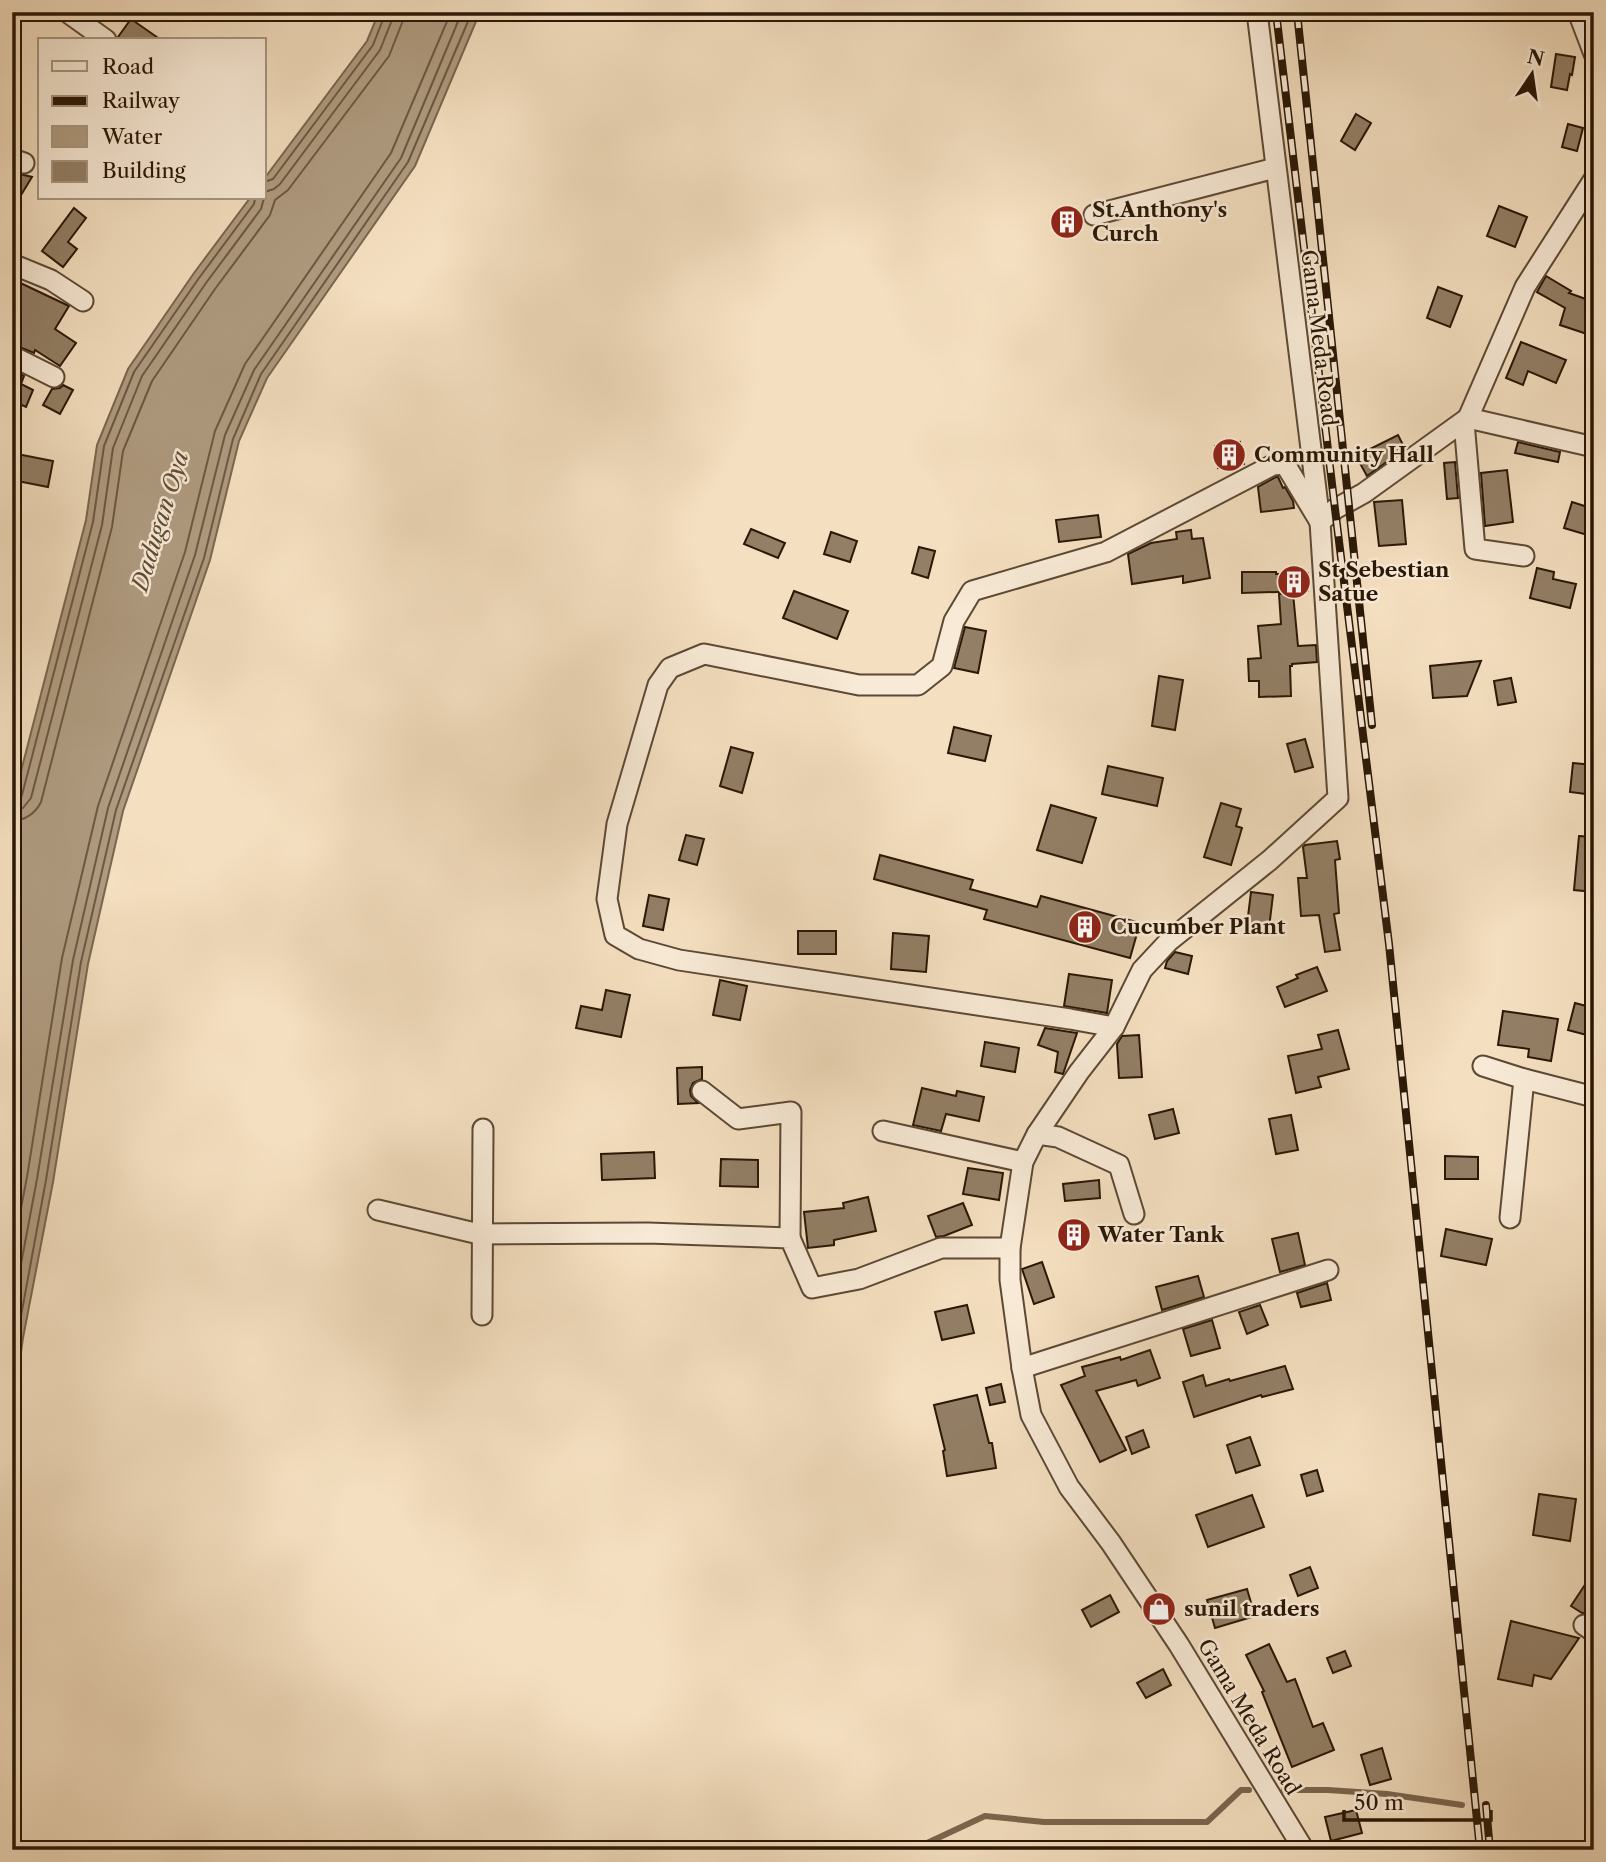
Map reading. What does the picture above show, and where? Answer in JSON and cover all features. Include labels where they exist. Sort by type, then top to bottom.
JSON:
[{"type":"street","points":[[67,12],[103,38]]},
{"type":"street","name":"Gama Meda Road","points":[[1257,12],[1320,522],[1338,798],[1270,860],[1169,941],[1142,970],[1115,1027],[1079,1072],[1037,1134],[1023,1162],[1010,1248],[1010,1280],[1031,1415],[1069,1487],[1111,1543],[1171,1634],[1304,1850]]},
{"type":"street","points":[[1578,12],[1594,54]]},
{"type":"street","points":[[1094,215],[1275,168]]},
{"type":"street","points":[[1524,555],[1475,549],[1466,420],[1525,287],[1594,178]]},
{"type":"street","points":[[12,264],[51,280],[83,301]]},
{"type":"street","points":[[12,356],[54,377]]},
{"type":"street","points":[[1115,1027],[679,960],[639,949],[615,934],[607,899],[617,824],[658,685],[670,668],[704,654],[859,685],[918,685],[942,666],[954,621],[972,591],[1105,552],[1273,465],[1285,464],[1320,522],[1466,420],[1594,447]]},
{"type":"street","points":[[1483,1066],[1594,1097]]},
{"type":"street","points":[[1510,1217],[1524,1079]]},
{"type":"street","points":[[702,1091],[738,1119],[791,1112],[790,1238],[812,1288],[859,1279],[940,1248],[1010,1248]]},
{"type":"street","points":[[482,1315],[483,1129]]},
{"type":"street","points":[[883,1131],[1023,1162]]},
{"type":"street","points":[[1037,1134],[1058,1137],[1119,1165],[1135,1214]]},
{"type":"street","points":[[378,1210],[482,1234],[648,1233],[790,1238]]},
{"type":"street","points":[[1022,1368],[1328,1270]]},
{"type":"water","name":"Dadugan Oya","points":[[379,12],[480,12],[415,166],[267,378],[239,441],[210,560],[123,811],[88,964],[12,1413],[12,806],[86,520],[97,445],[128,369],[249,200],[266,200],[266,176],[367,41]]},
{"type":"building","points":[[131,19],[158,38],[118,38]]},
{"type":"building","points":[[1556,54],[1575,57],[1567,90],[1551,87]]},
{"type":"building","points":[[1356,114],[1371,123],[1355,150],[1341,141]]},
{"type":"building","points":[[1568,124],[1583,128],[1577,151],[1562,147]]},
{"type":"building","points":[[12,172],[32,177],[12,210]]},
{"type":"building","points":[[1499,206],[1527,217],[1515,247],[1487,236]]},
{"type":"building","points":[[74,208],[86,218],[68,242],[77,249],[63,267],[42,251]]},
{"type":"building","name":"St.Anthony's Curch","points":[[1074,211],[1078,227],[1060,232],[1055,217]]},
{"type":"building","points":[[1546,276],[1571,291],[1569,293],[1594,302],[1594,323],[1590,335],[1560,325],[1565,308],[1537,292]]},
{"type":"building","points":[[12,279],[69,306],[55,329],[76,343],[60,366],[35,350],[34,353],[12,344]]},
{"type":"building","points":[[1438,287],[1462,296],[1450,327],[1427,318]]},
{"type":"building","points":[[1521,342],[1566,360],[1556,383],[1528,371],[1523,385],[1506,378]]},
{"type":"building","points":[[12,370],[24,376],[21,384],[33,390],[26,407],[13,401],[12,403]]},
{"type":"building","points":[[63,385],[73,390],[60,414],[43,405],[52,389]]},
{"type":"building","points":[[1398,435],[1405,449],[1367,476],[1356,456]]},
{"type":"building","name":"Community Hall","points":[[1240,442],[1244,464],[1218,468],[1215,446]]},
{"type":"building","points":[[1518,442],[1560,452],[1558,462],[1515,453]]},
{"type":"building","points":[[12,453],[53,461],[48,487],[12,480]]},
{"type":"building","points":[[1455,462],[1458,498],[1447,499],[1444,463]]},
{"type":"building","points":[[1507,470],[1513,522],[1485,526],[1481,473]]},
{"type":"building","points":[[1276,477],[1283,488],[1285,487],[1294,508],[1261,512],[1258,487]]},
{"type":"building","points":[[1402,500],[1406,544],[1379,546],[1374,502]]},
{"type":"building","points":[[1572,502],[1594,509],[1594,537],[1564,528]]},
{"type":"building","points":[[1098,515],[1101,537],[1059,542],[1056,520]]},
{"type":"building","points":[[751,529],[785,543],[778,558],[744,544]]},
{"type":"building","points":[[1191,530],[1192,539],[1203,538],[1210,578],[1183,583],[1183,576],[1132,584],[1128,554],[1151,543],[1177,539],[1176,532]]},
{"type":"building","points":[[831,532],[857,541],[850,562],[824,554]]},
{"type":"building","points":[[919,547],[935,551],[928,578],[912,573]]},
{"type":"building","points":[[1537,568],[1554,572],[1553,579],[1576,584],[1570,608],[1530,598]]},
{"type":"building","points":[[1242,572],[1308,573],[1308,591],[1242,593]]},
{"type":"building","points":[[794,591],[848,611],[837,639],[783,618]]},
{"type":"building","points":[[1293,593],[1298,646],[1316,645],[1317,662],[1290,666],[1291,696],[1259,697],[1259,681],[1249,681],[1248,659],[1261,658],[1258,626],[1281,624],[1279,594]]},
{"type":"building","points":[[965,627],[986,631],[978,673],[954,668]]},
{"type":"building","points":[[1481,661],[1467,696],[1433,698],[1430,666]]},
{"type":"building","points":[[1159,676],[1183,680],[1175,730],[1152,726]]},
{"type":"building","points":[[1511,678],[1516,702],[1498,705],[1494,681]]},
{"type":"building","points":[[954,727],[991,736],[985,761],[948,753]]},
{"type":"building","points":[[1305,739],[1313,767],[1295,772],[1287,744]]},
{"type":"building","points":[[731,747],[753,753],[742,793],[720,786]]},
{"type":"building","points":[[1573,763],[1594,765],[1594,795],[1570,792]]},
{"type":"building","points":[[1108,766],[1163,778],[1157,806],[1102,794]]},
{"type":"building","points":[[1221,803],[1241,809],[1236,826],[1242,828],[1231,865],[1204,857]]},
{"type":"building","points":[[1051,805],[1096,818],[1082,863],[1037,850]]},
{"type":"building","points":[[686,835],[704,839],[697,865],[679,860]]},
{"type":"building","points":[[1579,836],[1594,837],[1594,892],[1574,890]]},
{"type":"building","points":[[1337,841],[1340,859],[1335,860],[1339,913],[1334,914],[1340,950],[1325,952],[1319,915],[1301,916],[1298,878],[1307,878],[1303,847],[1305,845]]},
{"type":"building","points":[[880,855],[973,880],[970,889],[1037,907],[1041,896],[1140,923],[1130,958],[984,919],[987,910],[874,879]]},
{"type":"building","points":[[1251,892],[1273,895],[1269,928],[1247,925]]},
{"type":"building","points":[[649,895],[669,899],[663,930],[643,926]]},
{"type":"building","points":[[798,931],[836,931],[836,954],[798,954]]},
{"type":"building","points":[[893,933],[929,936],[926,972],[891,969]]},
{"type":"building","points":[[1175,952],[1192,956],[1188,974],[1165,968]]},
{"type":"building","points":[[1317,967],[1327,991],[1285,1007],[1277,987],[1298,978],[1296,975]]},
{"type":"building","points":[[1069,974],[1112,980],[1107,1013],[1064,1006]]},
{"type":"building","points":[[720,980],[747,986],[740,1020],[713,1015]]},
{"type":"building","points":[[606,990],[630,995],[621,1037],[576,1028],[581,1006],[602,1010]]},
{"type":"building","points":[[1575,1003],[1594,1008],[1594,1037],[1568,1030]]},
{"type":"building","points":[[1503,1011],[1558,1019],[1551,1061],[1528,1057],[1529,1049],[1498,1045]]},
{"type":"building","points":[[1045,1028],[1077,1033],[1063,1074],[1055,1072],[1058,1052],[1038,1045]]},
{"type":"building","points":[[1338,1030],[1349,1069],[1318,1077],[1321,1087],[1296,1093],[1288,1056],[1322,1049],[1318,1035]]},
{"type":"building","points":[[1139,1035],[1142,1077],[1119,1078],[1117,1044],[1122,1036]]},
{"type":"building","points":[[985,1042],[1019,1048],[1015,1072],[981,1066]]},
{"type":"building","points":[[702,1067],[702,1079],[693,1083],[690,1090],[691,1096],[698,1103],[678,1104],[677,1068]]},
{"type":"building","points":[[922,1088],[956,1096],[957,1091],[984,1097],[979,1121],[946,1114],[941,1131],[913,1125]]},
{"type":"building","points":[[1173,1109],[1179,1133],[1155,1139],[1149,1115]]},
{"type":"building","points":[[1291,1115],[1298,1150],[1276,1154],[1269,1119]]},
{"type":"building","points":[[654,1152],[655,1178],[602,1180],[601,1154]]},
{"type":"building","points":[[1445,1156],[1478,1157],[1478,1179],[1445,1179]]},
{"type":"building","points":[[721,1159],[758,1160],[758,1187],[720,1186]]},
{"type":"building","points":[[968,1168],[1003,1173],[999,1200],[963,1194]]},
{"type":"building","points":[[1099,1180],[1100,1198],[1065,1201],[1063,1184]]},
{"type":"building","points":[[868,1197],[876,1231],[834,1240],[834,1245],[808,1248],[804,1212],[844,1208],[843,1203]]},
{"type":"building","points":[[963,1203],[972,1225],[936,1237],[928,1216]]},
{"type":"building","points":[[1446,1229],[1492,1239],[1486,1265],[1441,1256]]},
{"type":"building","points":[[1298,1233],[1305,1265],[1280,1272],[1272,1239]]},
{"type":"building","points":[[1042,1262],[1054,1297],[1034,1304],[1022,1269]]},
{"type":"building","points":[[1198,1276],[1204,1297],[1162,1310],[1156,1287]]},
{"type":"building","points":[[1327,1283],[1331,1300],[1301,1307],[1297,1293]]},
{"type":"building","points":[[967,1305],[974,1333],[942,1340],[935,1312]]},
{"type":"building","points":[[1260,1305],[1268,1325],[1247,1334],[1239,1312]]},
{"type":"building","points":[[1212,1320],[1220,1348],[1191,1356],[1183,1329]]},
{"type":"building","points":[[1150,1350],[1160,1378],[1138,1386],[1136,1380],[1096,1391],[1126,1450],[1100,1462],[1061,1385],[1085,1376],[1082,1367],[1120,1357],[1121,1360]]},
{"type":"building","points":[[1285,1366],[1293,1389],[1262,1397],[1261,1395],[1194,1417],[1183,1382],[1203,1375],[1206,1386]]},
{"type":"building","points":[[1001,1384],[1005,1402],[990,1405],[986,1388]]},
{"type":"building","points":[[977,1395],[989,1443],[992,1443],[996,1468],[947,1476],[945,1450],[934,1405]]},
{"type":"building","points":[[1143,1430],[1149,1447],[1132,1454],[1126,1437]]},
{"type":"building","points":[[1250,1437],[1260,1465],[1236,1473],[1227,1445]]},
{"type":"building","points":[[1317,1470],[1323,1491],[1307,1496],[1301,1475]]},
{"type":"building","points":[[1539,1494],[1576,1499],[1570,1541],[1533,1535]]},
{"type":"building","points":[[1252,1495],[1264,1527],[1208,1547],[1196,1515]]},
{"type":"building","points":[[1310,1567],[1318,1588],[1298,1596],[1290,1575]]},
{"type":"building","points":[[1594,1571],[1594,1617],[1571,1606]]},
{"type":"building","points":[[1247,1589],[1255,1616],[1215,1628],[1207,1600]]},
{"type":"building","points":[[1110,1595],[1119,1612],[1091,1627],[1082,1610]]},
{"type":"building","points":[[1511,1621],[1579,1638],[1551,1679],[1534,1675],[1532,1686],[1498,1679]]},
{"type":"building","points":[[1269,1644],[1287,1682],[1295,1679],[1313,1727],[1323,1723],[1334,1750],[1292,1767],[1262,1692],[1264,1691],[1246,1655]]},
{"type":"building","points":[[1345,1651],[1351,1666],[1333,1673],[1327,1658]]},
{"type":"building","points":[[1163,1669],[1171,1685],[1146,1698],[1137,1683]]},
{"type":"building","points":[[1382,1748],[1391,1779],[1370,1785],[1361,1755]]},
{"type":"building","points":[[1356,1810],[1362,1833],[1331,1841],[1325,1817]]},
{"type":"waterway","points":[[912,1850],[985,1816],[1044,1822],[1207,1822],[1241,1790],[1249,1790]]},
{"type":"waterway","points":[[1284,1790],[1387,1794],[1462,1805]]},
{"type":"railway","points":[[1276,12],[1389,944],[1480,1850]]},
{"type":"railway","points":[[1297,12],[1372,725]]},
{"type":"railway","points":[[1486,1805],[1490,1850]]},
{"type":"place","name":"St.Anthony's Curch","points":[[1067,222]]},
{"type":"place","name":"Community Hall","points":[[1229,455]]},
{"type":"place","name":"St Sebestian Satue","points":[[1294,582]]},
{"type":"place","name":"Cucumber Plant","points":[[1085,927]]},
{"type":"place","name":"Water Tank","points":[[1074,1235]]},
{"type":"place","name":"sunil traders","points":[[1159,1609]]}]
